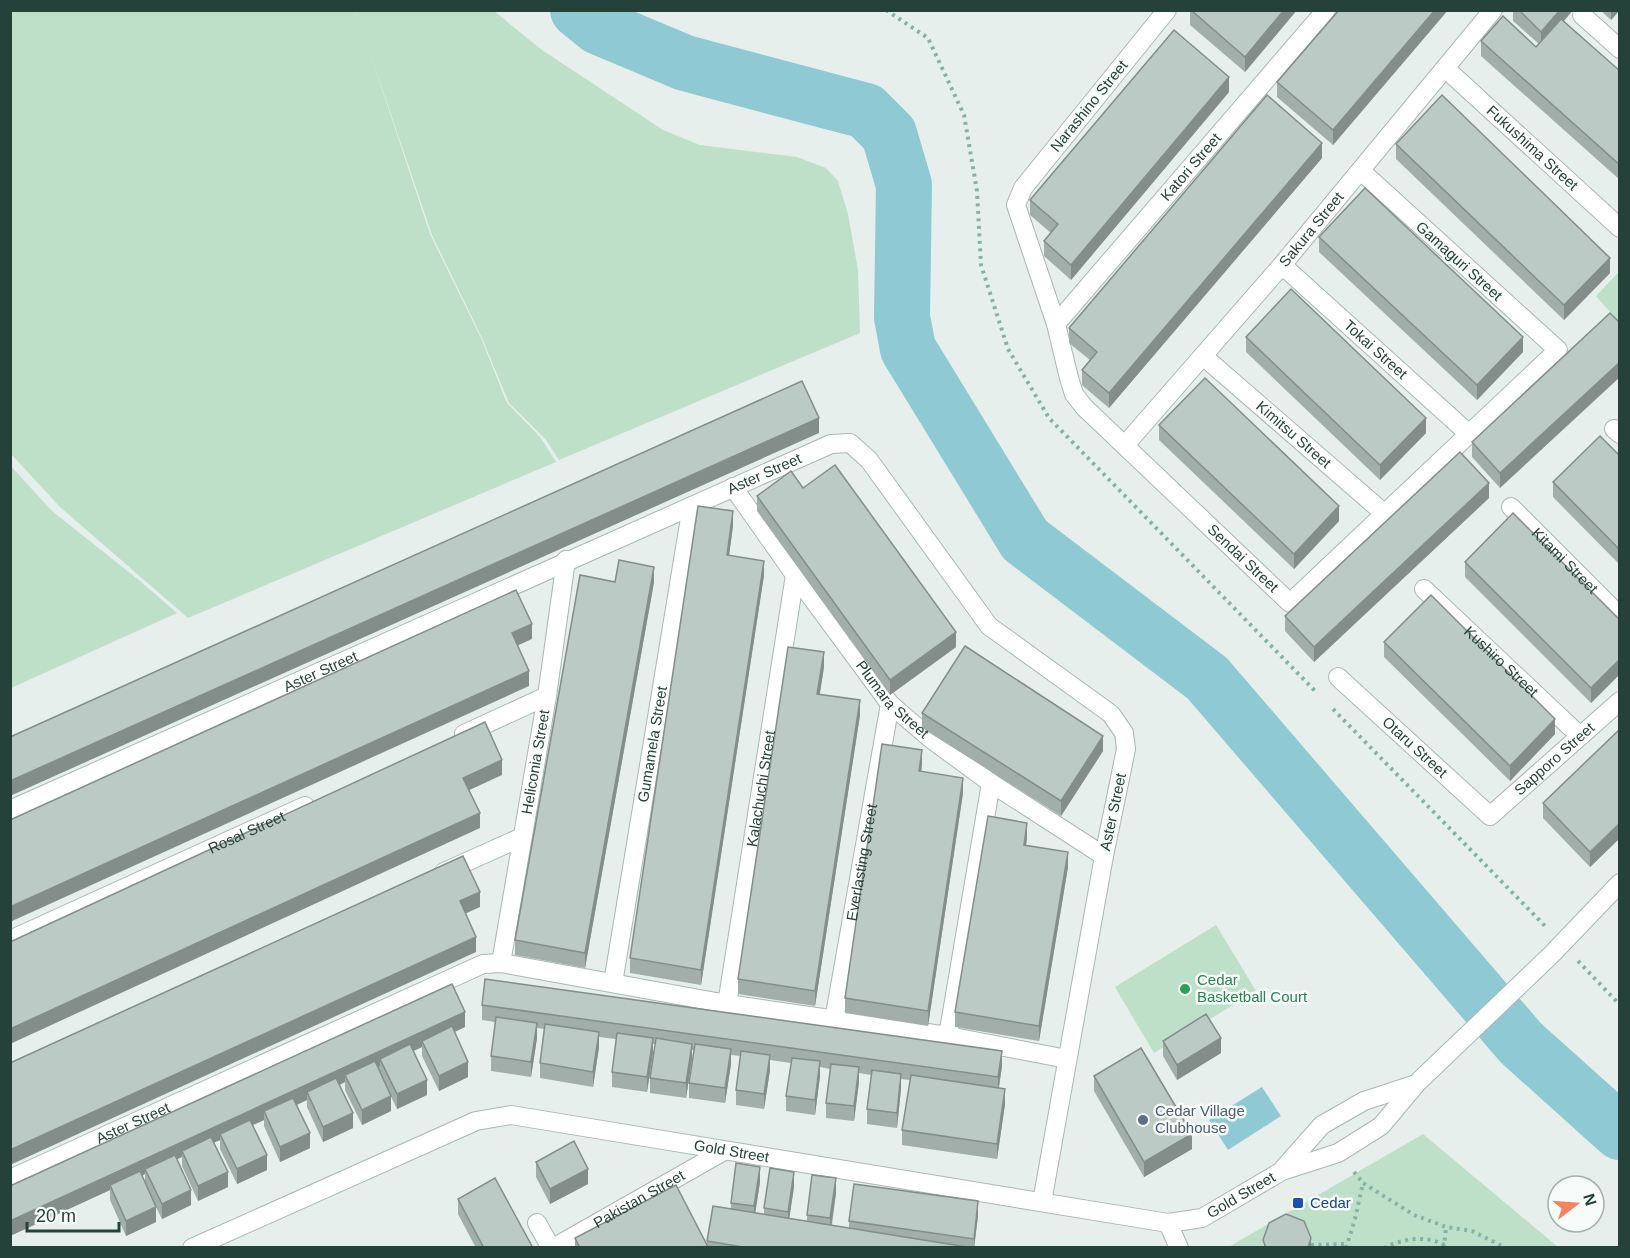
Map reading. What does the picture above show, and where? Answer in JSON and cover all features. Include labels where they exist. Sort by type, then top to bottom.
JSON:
[{"type":"street","name":"Katori Street","points":[[1056,324],[1326,10]]},
{"type":"street","name":"Sakura Street","points":[[1125,445],[1282,265],[1493,10]]},
{"type":"street","name":"Narashino Street","points":[[1016,205],[1023,188],[1157,14]]},
{"type":"street","points":[[1582,15],[1620,49]]},
{"type":"street","name":"Fukushima Street","points":[[1446,69],[1620,228]]},
{"type":"street","name":"Gamaguri Street","points":[[1361,171],[1558,350]]},
{"type":"street","name":"Sendai Street","points":[[1016,205],[1056,324],[1074,394],[1084,407],[1290,603],[1558,350]]},
{"type":"street","name":"Tokai Street","points":[[1282,265],[1469,434]]},
{"type":"street","name":"Kimitsu Street","points":[[1203,356],[1384,514]]},
{"type":"street","name":"Aster Street","points":[[10,810],[566,560],[831,444],[850,443],[869,460],[989,626],[1111,714],[1124,733],[1126,749],[1104,856],[1042,1202]]},
{"type":"street","name":"Plumara Street","points":[[733,487],[890,704],[931,739],[991,783],[1104,856]]},
{"type":"street","name":"Gumamela Street","points":[[613,983],[692,506]]},
{"type":"street","name":"Kitami Street","points":[[1511,507],[1620,616]]},
{"type":"street","name":"Heliconia Street","points":[[501,963],[547,696],[566,560]]},
{"type":"street","name":"Kalachuchi Street","points":[[727,1004],[795,575]]},
{"type":"street","name":"Kushiro Street","points":[[1424,589],[1580,736]]},
{"type":"street","name":"Otaru Street","points":[[1338,676],[1490,816]]},
{"type":"street","points":[[450,740],[547,696]]},
{"type":"street","name":"Sapporo Street","points":[[1490,816],[1620,701]]},
{"type":"street","name":"Everlasting Street","points":[[834,1020],[890,704]]},
{"type":"street","points":[[948,1036],[991,783]]},
{"type":"street","name":"Rosal Street","points":[[10,940],[322,798]]},
{"type":"street","points":[[424,881],[522,837]]},
{"type":"street","name":"Gold Street","points":[[192,1248],[476,1121],[511,1115],[1168,1223],[1202,1218],[1282,1171],[1338,1153],[1381,1126],[1417,1083],[1556,950],[1620,883]]},
{"type":"street","name":"Aster Street","points":[[10,1179],[483,964],[501,963],[727,1004],[948,1036],[1067,1059]]},
{"type":"street","name":"Gold Street","points":[[1282,1171],[1322,1125],[1364,1101],[1417,1083]]},
{"type":"street","name":"Pakistan Street","points":[[552,1248],[724,1151]]},
{"type":"street","points":[[537,1222],[552,1248]]},
{"type":"street","points":[[1168,1223],[1179,1248]]},
{"type":"path","points":[[1556,950],[1620,1005]]},
{"type":"path","points":[[1311,1245],[1347,1246],[1363,1184],[1414,1215],[1446,1227],[1472,1231],[1506,1248]]},
{"type":"path","points":[[1384,1248],[1397,1241],[1421,1239],[1446,1247],[1446,1227]]},
{"type":"green space","points":[[11,11],[356,11],[357,14],[357,11],[494,11],[542,50],[663,130],[700,145],[797,157],[826,168],[838,181],[848,214],[858,270],[860,333],[559,460],[546,440],[509,403],[482,338],[432,235],[369,50],[430,234],[481,338],[507,403],[541,438],[556,462],[188,618],[60,507],[11,454]]},
{"type":"green space","points":[[1619,272],[1619,322],[1596,296]]},
{"type":"green space","points":[[10,465],[52,511],[177,613],[11,688]]},
{"type":"green space","name":"Cedar Basketball Court","points":[[1216,925],[1256,991],[1154,1053],[1115,987]]},
{"type":"green space","points":[[1423,1134],[1558,1247],[1227,1248]]},
{"type":"water","points":[[1262,1087],[1281,1116],[1228,1150],[1209,1120]]},
{"type":"building","points":[[1191,10],[1284,10],[1245,57]]},
{"type":"building","points":[[1339,10],[1435,10],[1333,130],[1277,82]]},
{"type":"building","points":[[1519,10],[1560,10],[1541,32]]},
{"type":"building","points":[[1503,16],[1536,47],[1561,19],[1620,71],[1620,165],[1481,41]]},
{"type":"building","points":[[1174,30],[1229,77],[1071,265],[1044,241],[1058,224],[1030,200]]},
{"type":"building","points":[[1267,95],[1322,143],[1109,393],[1082,370],[1097,352],[1069,328]]},
{"type":"building","points":[[1442,95],[1610,258],[1564,305],[1396,144]]},
{"type":"building","points":[[1365,188],[1523,337],[1477,385],[1319,237]]},
{"type":"building","points":[[1291,289],[1426,418],[1380,465],[1246,337]]},
{"type":"building","points":[[1610,313],[1620,323],[1620,362],[1500,473],[1472,442]]},
{"type":"building","points":[[1205,378],[1339,506],[1294,554],[1159,425]]},
{"type":"building","points":[[802,381],[819,418],[10,781],[10,737]]},
{"type":"building","points":[[1600,436],[1620,456],[1620,550],[1553,482]]},
{"type":"building","points":[[1460,452],[1489,483],[1314,647],[1285,616]]},
{"type":"building","points":[[835,465],[956,632],[890,680],[757,496],[791,471],[803,488]]},
{"type":"building","points":[[698,506],[733,511],[727,555],[764,561],[701,970],[630,958]]},
{"type":"building","points":[[1513,513],[1620,620],[1620,659],[1591,688],[1465,562]]},
{"type":"building","points":[[619,560],[654,567],[585,953],[515,940],[580,575],[615,582]]},
{"type":"building","points":[[516,590],[532,624],[512,633],[529,671],[10,907],[10,820]]},
{"type":"building","points":[[1431,595],[1555,719],[1510,766],[1384,642]]},
{"type":"building","points":[[965,646],[1103,736],[1061,801],[922,713]]},
{"type":"building","points":[[788,647],[824,652],[817,694],[860,700],[815,991],[738,979]]},
{"type":"building","points":[[485,722],[502,760],[463,778],[480,813],[10,1029],[10,942]]},
{"type":"building","points":[[1620,729],[1620,823],[1590,852],[1543,803]]},
{"type":"building","points":[[882,744],[922,750],[919,771],[963,778],[928,1011],[845,998]]},
{"type":"building","points":[[988,816],[1027,823],[1024,845],[1068,852],[1039,1026],[955,1012]]},
{"type":"building","points":[[463,856],[480,892],[460,901],[476,937],[10,1150],[10,1063]]},
{"type":"building","points":[[485,979],[1002,1051],[998,1077],[482,1005]]},
{"type":"building","points":[[452,984],[465,1012],[10,1221],[10,1186]]},
{"type":"building","points":[[1206,1014],[1221,1038],[1177,1065],[1163,1041]]},
{"type":"building","points":[[496,1017],[537,1023],[531,1062],[491,1056]]},
{"type":"building","points":[[545,1024],[599,1032],[593,1072],[540,1063]]},
{"type":"building","points":[[452,1026],[468,1062],[439,1076],[422,1041]]},
{"type":"building","points":[[617,1033],[653,1038],[647,1077],[612,1072]]},
{"type":"building","points":[[656,1038],[692,1044],[686,1083],[650,1078]]},
{"type":"building","points":[[410,1044],[427,1080],[397,1094],[380,1059]]},
{"type":"building","points":[[695,1044],[731,1049],[725,1088],[689,1083]]},
{"type":"building","name":"Cedar Village Clubhouse","points":[[1141,1048],[1192,1134],[1144,1162],[1094,1076]]},
{"type":"building","points":[[741,1051],[770,1055],[764,1094],[736,1090]]},
{"type":"building","points":[[792,1058],[820,1061],[815,1100],[786,1096]]},
{"type":"building","points":[[375,1061],[391,1096],[362,1110],[345,1075]]},
{"type":"building","points":[[831,1064],[859,1067],[854,1106],[826,1103]]},
{"type":"building","points":[[872,1070],[901,1074],[897,1113],[867,1109]]},
{"type":"building","points":[[911,1075],[1005,1089],[997,1144],[902,1130]]},
{"type":"building","points":[[336,1078],[353,1113],[323,1127],[307,1092]]},
{"type":"building","points":[[293,1098],[310,1133],[280,1147],[264,1111]]},
{"type":"building","points":[[250,1120],[267,1155],[237,1169],[220,1134]]},
{"type":"building","points":[[211,1137],[228,1172],[198,1186],[182,1151]]},
{"type":"building","points":[[574,1141],[588,1169],[550,1189],[536,1162]]},
{"type":"building","points":[[175,1155],[191,1190],[162,1204],[145,1169]]},
{"type":"building","points":[[736,1163],[760,1167],[754,1206],[731,1203]]},
{"type":"building","points":[[770,1168],[794,1172],[788,1212],[764,1208]]},
{"type":"building","points":[[140,1171],[156,1207],[126,1221],[110,1185]]},
{"type":"building","points":[[812,1175],[836,1178],[830,1218],[807,1215]]},
{"type":"building","points":[[495,1178],[533,1248],[484,1248],[458,1199]]},
{"type":"building","points":[[854,1184],[978,1201],[974,1239],[849,1221]]},
{"type":"building","points":[[676,1185],[708,1247],[580,1248],[575,1238]]},
{"type":"building","points":[[713,1206],[973,1248],[749,1248],[707,1241]]},
{"type":"building","points":[[1286,1214],[1304,1221],[1311,1238],[1308,1248],[1266,1248],[1263,1240],[1269,1223]]},
{"type":"waterway","points":[[578,10],[599,27],[685,63],[866,111],[889,134],[904,185],[902,317],[908,349],[1025,540],[1207,678],[1521,1043],[1620,1132]]},
{"type":"place","name":"Cedar Basketball Court","points":[[1185,989]]},
{"type":"place","name":"Cedar Village Clubhouse","points":[[1143,1120]]},
{"type":"place","name":"Cedar","points":[[1298,1203]]}]
